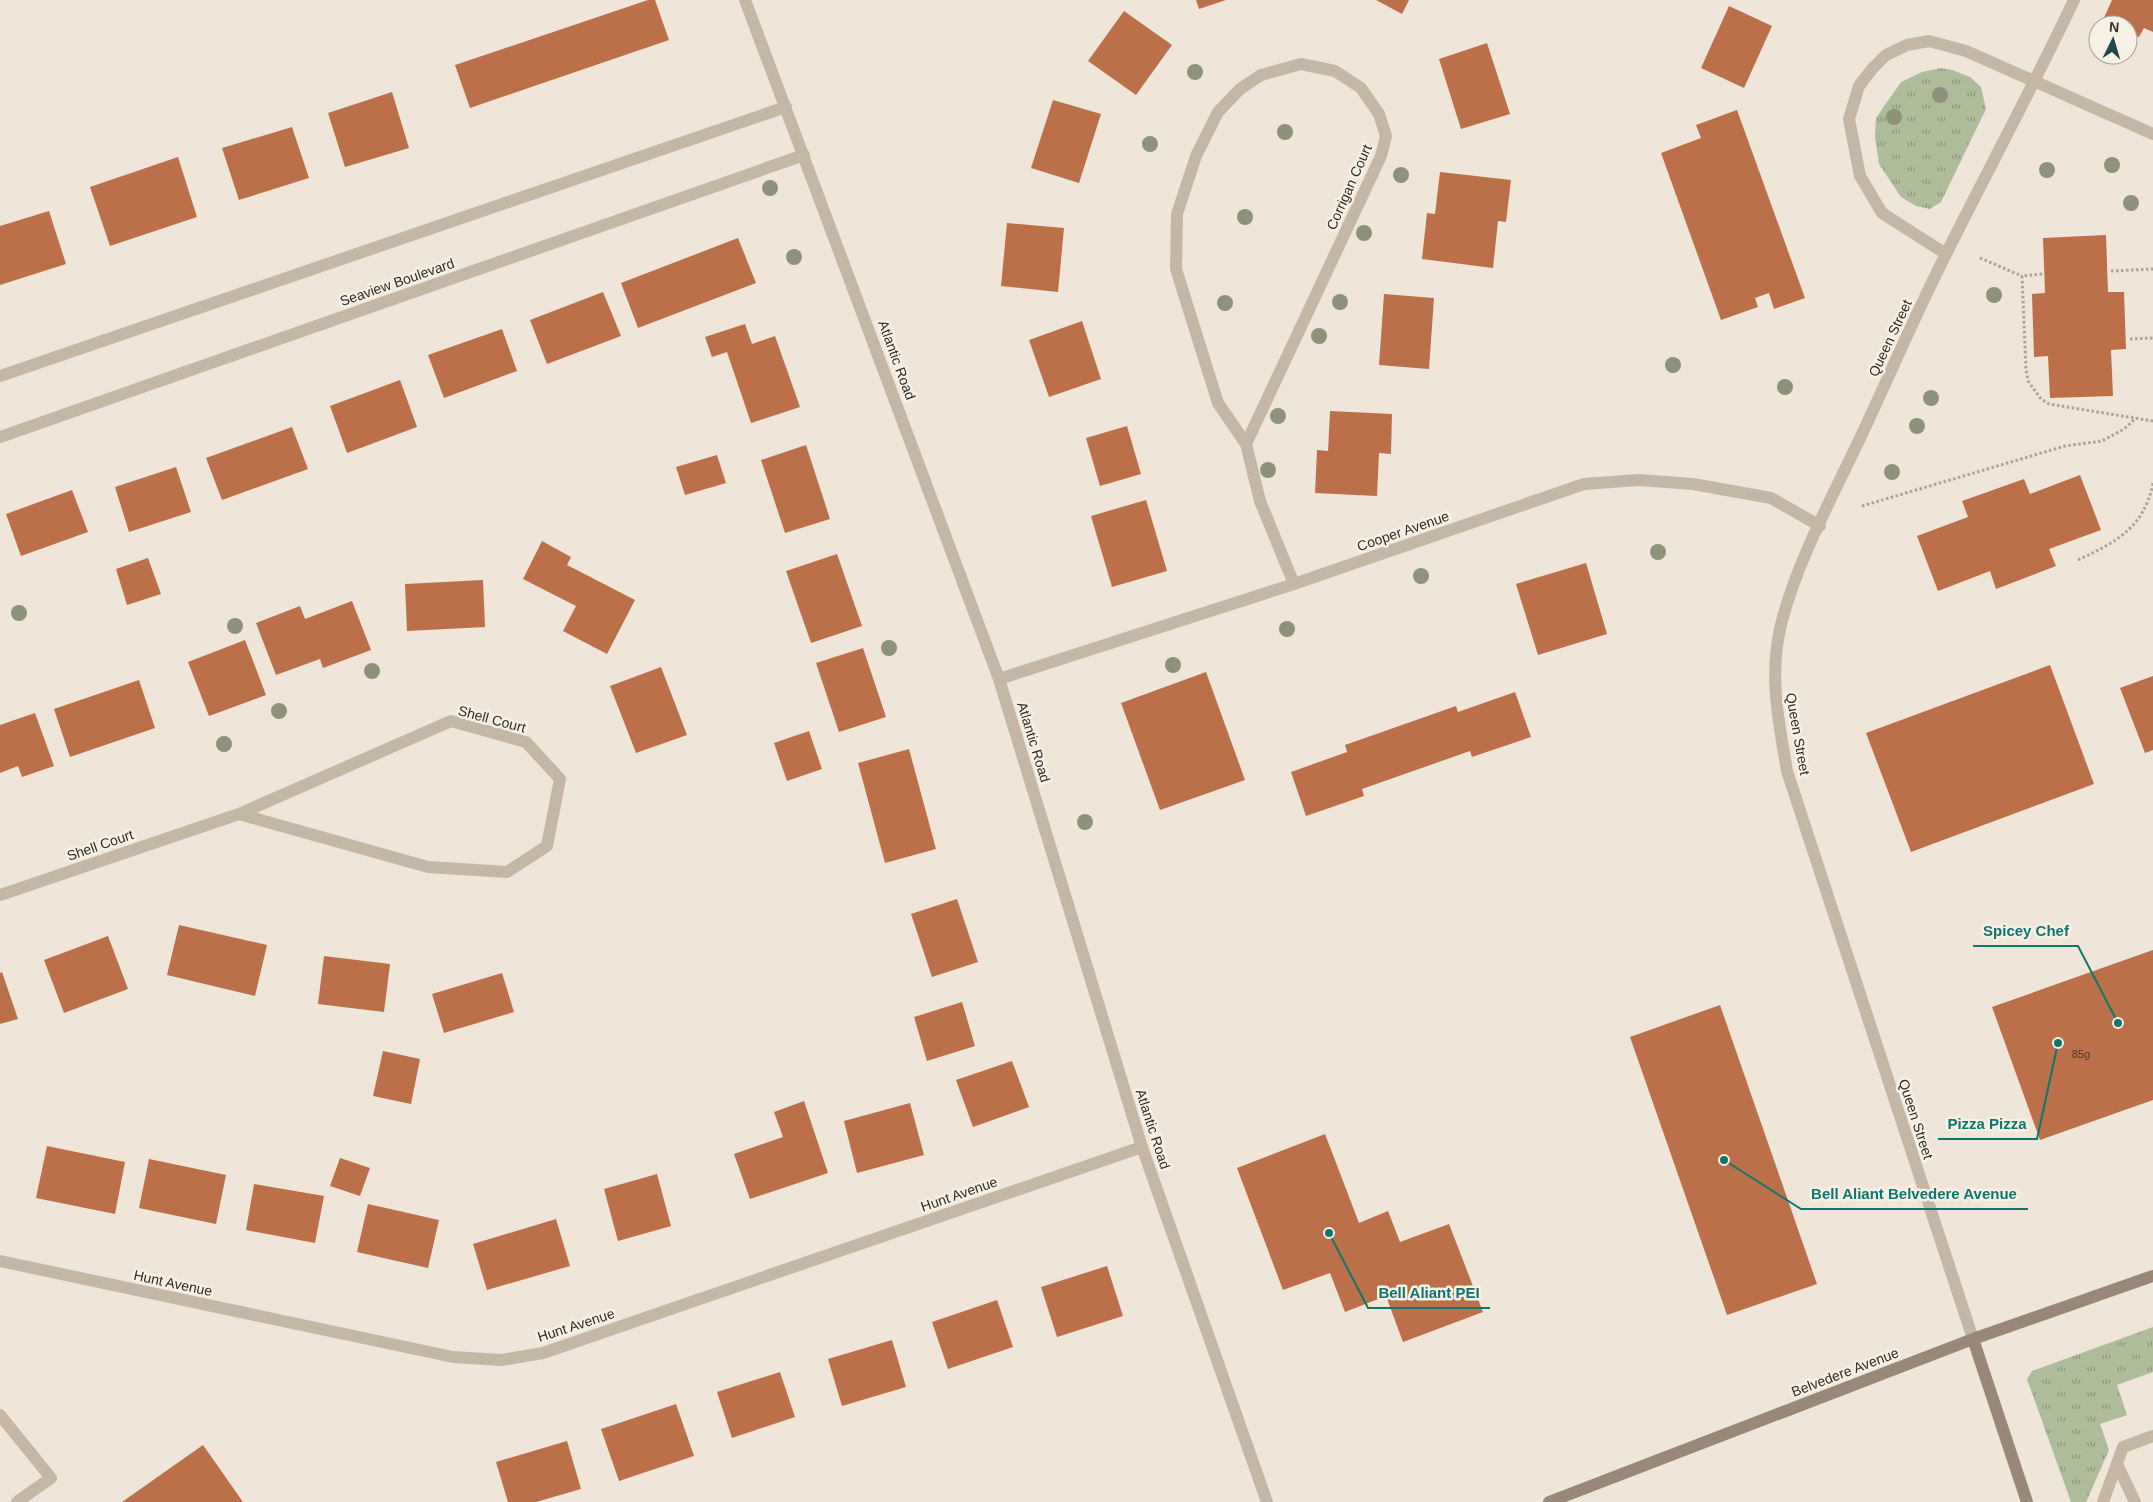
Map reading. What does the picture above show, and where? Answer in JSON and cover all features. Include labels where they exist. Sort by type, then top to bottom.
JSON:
[{"type":"main road","name":"Belvedere Avenue","points":[[1549,1502],[1973,1338],[2153,1276]]},
{"type":"main road","name":"Queen Street","points":[[1973,1338],[2027,1502]]},
{"type":"street","name":"Atlantic Road","points":[[745,0],[999,679],[1142,1147],[1267,1502]]},
{"type":"street","name":"Queen Street","points":[[1973,1338],[1787,771],[1774,697],[1777,655],[1780,629],[1795,585],[1820,526],[1946,254],[2035,82],[2074,0]]},
{"type":"street","points":[[1946,254],[1882,213],[1860,176],[1849,119],[1859,86],[1886,55],[1907,45],[1929,41],[1966,51],[2153,134]]},
{"type":"street","name":"Corrigan Court","points":[[1246,444],[1381,156],[1386,136],[1379,114],[1361,88],[1335,71],[1302,64],[1261,75],[1240,89],[1218,112],[1196,156],[1177,214],[1176,269],[1218,403],[1246,444],[1260,501],[1294,584]]},
{"type":"street","points":[[0,376],[786,107]]},
{"type":"street","name":"Seaview Boulevard","points":[[0,437],[804,155]]},
{"type":"street","name":"Cooper Avenue","points":[[999,679],[1294,584],[1584,484],[1639,480],[1693,484],[1771,498],[1820,526]]},
{"type":"street","name":"Shell Court","points":[[0,895],[238,814],[452,721],[526,742],[560,779],[547,846],[507,872],[428,867],[238,814]]},
{"type":"street","name":"Hunt Avenue","points":[[0,1261],[453,1357],[501,1360],[543,1353],[1142,1147]]},
{"type":"street","points":[[0,1415],[51,1478],[17,1502]]},
{"type":"street","points":[[2103,1502],[2123,1447],[2153,1436]]},
{"type":"street","points":[[2117,1464],[2135,1502]]},
{"type":"path","points":[[1980,258],[2022,276],[2042,274]]},
{"type":"path","points":[[2111,271],[2153,269]]},
{"type":"path","points":[[2022,276],[2026,369],[2032,389],[2041,399],[2049,404],[2153,421]]},
{"type":"path","points":[[2130,339],[2153,338]]},
{"type":"path","points":[[1862,506],[2066,446],[2102,440],[2124,429],[2136,418]]},
{"type":"path","points":[[2078,560],[2126,534],[2144,512],[2149,501],[2153,483]]},
{"type":"green space","points":[[1941,68],[1970,77],[1981,87],[1986,109],[1941,202],[1930,209],[1916,206],[1901,197],[1879,164],[1875,137],[1876,118],[1901,82],[1922,72]]},
{"type":"green space","points":[[2153,1327],[2153,1372],[2117,1385],[2127,1415],[2100,1424],[2109,1450],[2086,1502],[2071,1502],[2027,1379],[2032,1371]]},
{"type":"building","points":[[648,0],[655,0],[669,40],[470,108],[455,65]]},
{"type":"building","points":[[1196,0],[1226,0],[1199,9]]},
{"type":"building","points":[[1376,0],[1409,0],[1402,14]]},
{"type":"building","points":[[2112,0],[2153,0],[2153,32],[2144,28],[2138,37],[2138,15],[2105,15]]},
{"type":"building","points":[[1729,6],[1772,26],[1744,88],[1701,68]]},
{"type":"building","points":[[1124,11],[1172,45],[1136,95],[1088,61]]},
{"type":"building","points":[[1487,43],[1510,114],[1461,129],[1439,59]]},
{"type":"building","points":[[392,92],[409,148],[345,167],[328,113]]},
{"type":"building","points":[[1053,100],[1101,114],[1079,183],[1031,168]]},
{"type":"building","points":[[1737,110],[1805,298],[1774,309],[1769,293],[1755,298],[1758,307],[1721,320],[1661,153],[1701,138],[1696,125]]},
{"type":"building","points":[[292,127],[309,178],[239,200],[222,148]]},
{"type":"building","points":[[178,157],[197,217],[110,246],[90,187]]},
{"type":"building","points":[[1440,172],[1511,180],[1506,222],[1498,221],[1493,268],[1422,259],[1427,213],[1435,214]]},
{"type":"building","points":[[49,211],[66,264],[0,285],[0,226]]},
{"type":"building","points":[[1007,223],[1064,228],[1058,292],[1001,286]]},
{"type":"building","points":[[2106,235],[2108,292],[2124,292],[2126,349],[2111,350],[2113,396],[2050,398],[2048,356],[2034,357],[2032,294],[2045,293],[2043,238]]},
{"type":"building","points":[[738,238],[756,283],[638,328],[621,283]]},
{"type":"building","points":[[603,292],[621,336],[547,364],[530,320]]},
{"type":"building","points":[[1384,294],[1434,298],[1429,369],[1379,365]]},
{"type":"building","points":[[1082,321],[1101,379],[1049,397],[1029,340]]},
{"type":"building","points":[[745,324],[752,344],[775,336],[800,407],[751,423],[727,352],[712,357],[705,337]]},
{"type":"building","points":[[502,329],[517,371],[444,398],[428,355]]},
{"type":"building","points":[[400,380],[417,427],[347,453],[330,406]]},
{"type":"building","points":[[1330,411],[1392,414],[1391,454],[1379,453],[1377,496],[1315,493],[1317,450],[1328,451]]},
{"type":"building","points":[[1127,426],[1141,474],[1100,486],[1086,438]]},
{"type":"building","points":[[292,427],[308,469],[222,500],[206,458]]},
{"type":"building","points":[[806,445],[830,519],[785,533],[761,460]]},
{"type":"building","points":[[717,455],[726,483],[685,495],[676,467]]},
{"type":"building","points":[[176,467],[191,512],[129,532],[115,487]]},
{"type":"building","points":[[2080,475],[2101,530],[2049,549],[2056,566],[1996,589],[1990,571],[1938,591],[1917,536],[1968,517],[1962,501],[2024,479],[2030,494]]},
{"type":"building","points":[[72,490],[88,532],[21,556],[6,514]]},
{"type":"building","points":[[1146,500],[1167,571],[1112,587],[1091,516]]},
{"type":"building","points":[[542,541],[571,557],[567,565],[635,600],[607,654],[563,631],[576,606],[523,579]]},
{"type":"building","points":[[837,554],[862,626],[811,643],[786,571]]},
{"type":"building","points":[[148,558],[161,594],[127,605],[116,569]]},
{"type":"building","points":[[1586,563],[1607,634],[1538,655],[1516,584]]},
{"type":"building","points":[[483,580],[485,627],[407,631],[405,584]]},
{"type":"building","points":[[352,601],[371,650],[323,668],[320,659],[276,675],[256,623],[300,606],[305,619]]},
{"type":"building","points":[[245,640],[266,695],[209,716],[188,662]]},
{"type":"building","points":[[863,648],[886,717],[839,732],[816,663]]},
{"type":"building","points":[[2050,665],[2094,784],[1911,852],[1866,733]]},
{"type":"building","points":[[661,667],[687,735],[636,753],[610,686]]},
{"type":"building","points":[[1206,672],[1245,780],[1160,810],[1121,703]]},
{"type":"building","points":[[2153,676],[2153,750],[2145,753],[2120,688]]},
{"type":"building","points":[[139,680],[155,728],[70,757],[54,709]]},
{"type":"building","points":[[1515,692],[1531,737],[1472,757],[1470,751],[1362,789],[1364,796],[1306,816],[1291,772],[1347,752],[1345,745],[1456,706],[1458,712]]},
{"type":"building","points":[[35,713],[54,766],[22,777],[18,766],[0,773],[0,725]]},
{"type":"building","points":[[809,731],[822,769],[787,781],[774,743]]},
{"type":"building","points":[[909,749],[936,849],[885,863],[858,763]]},
{"type":"building","points":[[957,899],[978,962],[932,977],[911,914]]},
{"type":"building","points":[[179,925],[267,945],[255,996],[167,975]]},
{"type":"building","points":[[108,936],[128,989],[64,1013],[44,960]]},
{"type":"building","points":[[2153,950],[2153,1100],[2040,1140],[1992,1007]]},
{"type":"building","points":[[324,956],[390,964],[384,1012],[318,1004]]},
{"type":"building","points":[[2,972],[18,1019],[0,1024],[0,973]]},
{"type":"building","points":[[502,973],[514,1012],[444,1033],[432,994]]},
{"type":"building","points":[[962,1002],[975,1046],[927,1061],[914,1017]]},
{"type":"building","points":[[1720,1005],[1817,1284],[1727,1315],[1630,1037]]},
{"type":"building","points":[[383,1051],[420,1059],[411,1104],[373,1096]]},
{"type":"building","points":[[1012,1061],[1029,1107],[973,1127],[956,1080]]},
{"type":"building","points":[[804,1101],[828,1173],[750,1199],[734,1154],[783,1137],[774,1112]]},
{"type":"building","points":[[910,1103],[924,1155],[857,1173],[844,1121]]},
{"type":"building","points":[[1325,1134],[1359,1223],[1388,1211],[1400,1242],[1449,1224],[1483,1312],[1403,1342],[1386,1296],[1345,1312],[1330,1273],[1283,1290],[1237,1168]]},
{"type":"building","points":[[47,1146],[125,1162],[115,1214],[36,1198]]},
{"type":"building","points":[[340,1158],[370,1168],[360,1196],[330,1186]]},
{"type":"building","points":[[149,1159],[226,1175],[216,1224],[139,1208]]},
{"type":"building","points":[[657,1174],[671,1226],[618,1241],[604,1189]]},
{"type":"building","points":[[254,1184],[324,1196],[315,1243],[246,1230]]},
{"type":"building","points":[[368,1204],[439,1220],[428,1268],[357,1252]]},
{"type":"building","points":[[556,1219],[570,1266],[487,1290],[473,1244]]},
{"type":"building","points":[[1107,1266],[1123,1316],[1057,1337],[1041,1287]]},
{"type":"building","points":[[997,1300],[1013,1347],[948,1369],[932,1322]]},
{"type":"building","points":[[892,1340],[906,1387],[842,1406],[828,1359]]},
{"type":"building","points":[[780,1372],[795,1417],[732,1438],[717,1392]]},
{"type":"building","points":[[676,1404],[694,1456],[619,1481],[601,1429]]},
{"type":"building","points":[[567,1441],[581,1489],[536,1502],[508,1502],[496,1462]]},
{"type":"building","points":[[203,1445],[243,1502],[122,1502]]},
{"type":"place","name":"Spicey Chef","points":[[2118,1023]]},
{"type":"place","name":"Pizza Pizza","points":[[2058,1043]]},
{"type":"place","name":"Bell Aliant Belvedere Avenue","points":[[1724,1160]]},
{"type":"place","name":"Bell Aliant PEI","points":[[1329,1233]]}]
